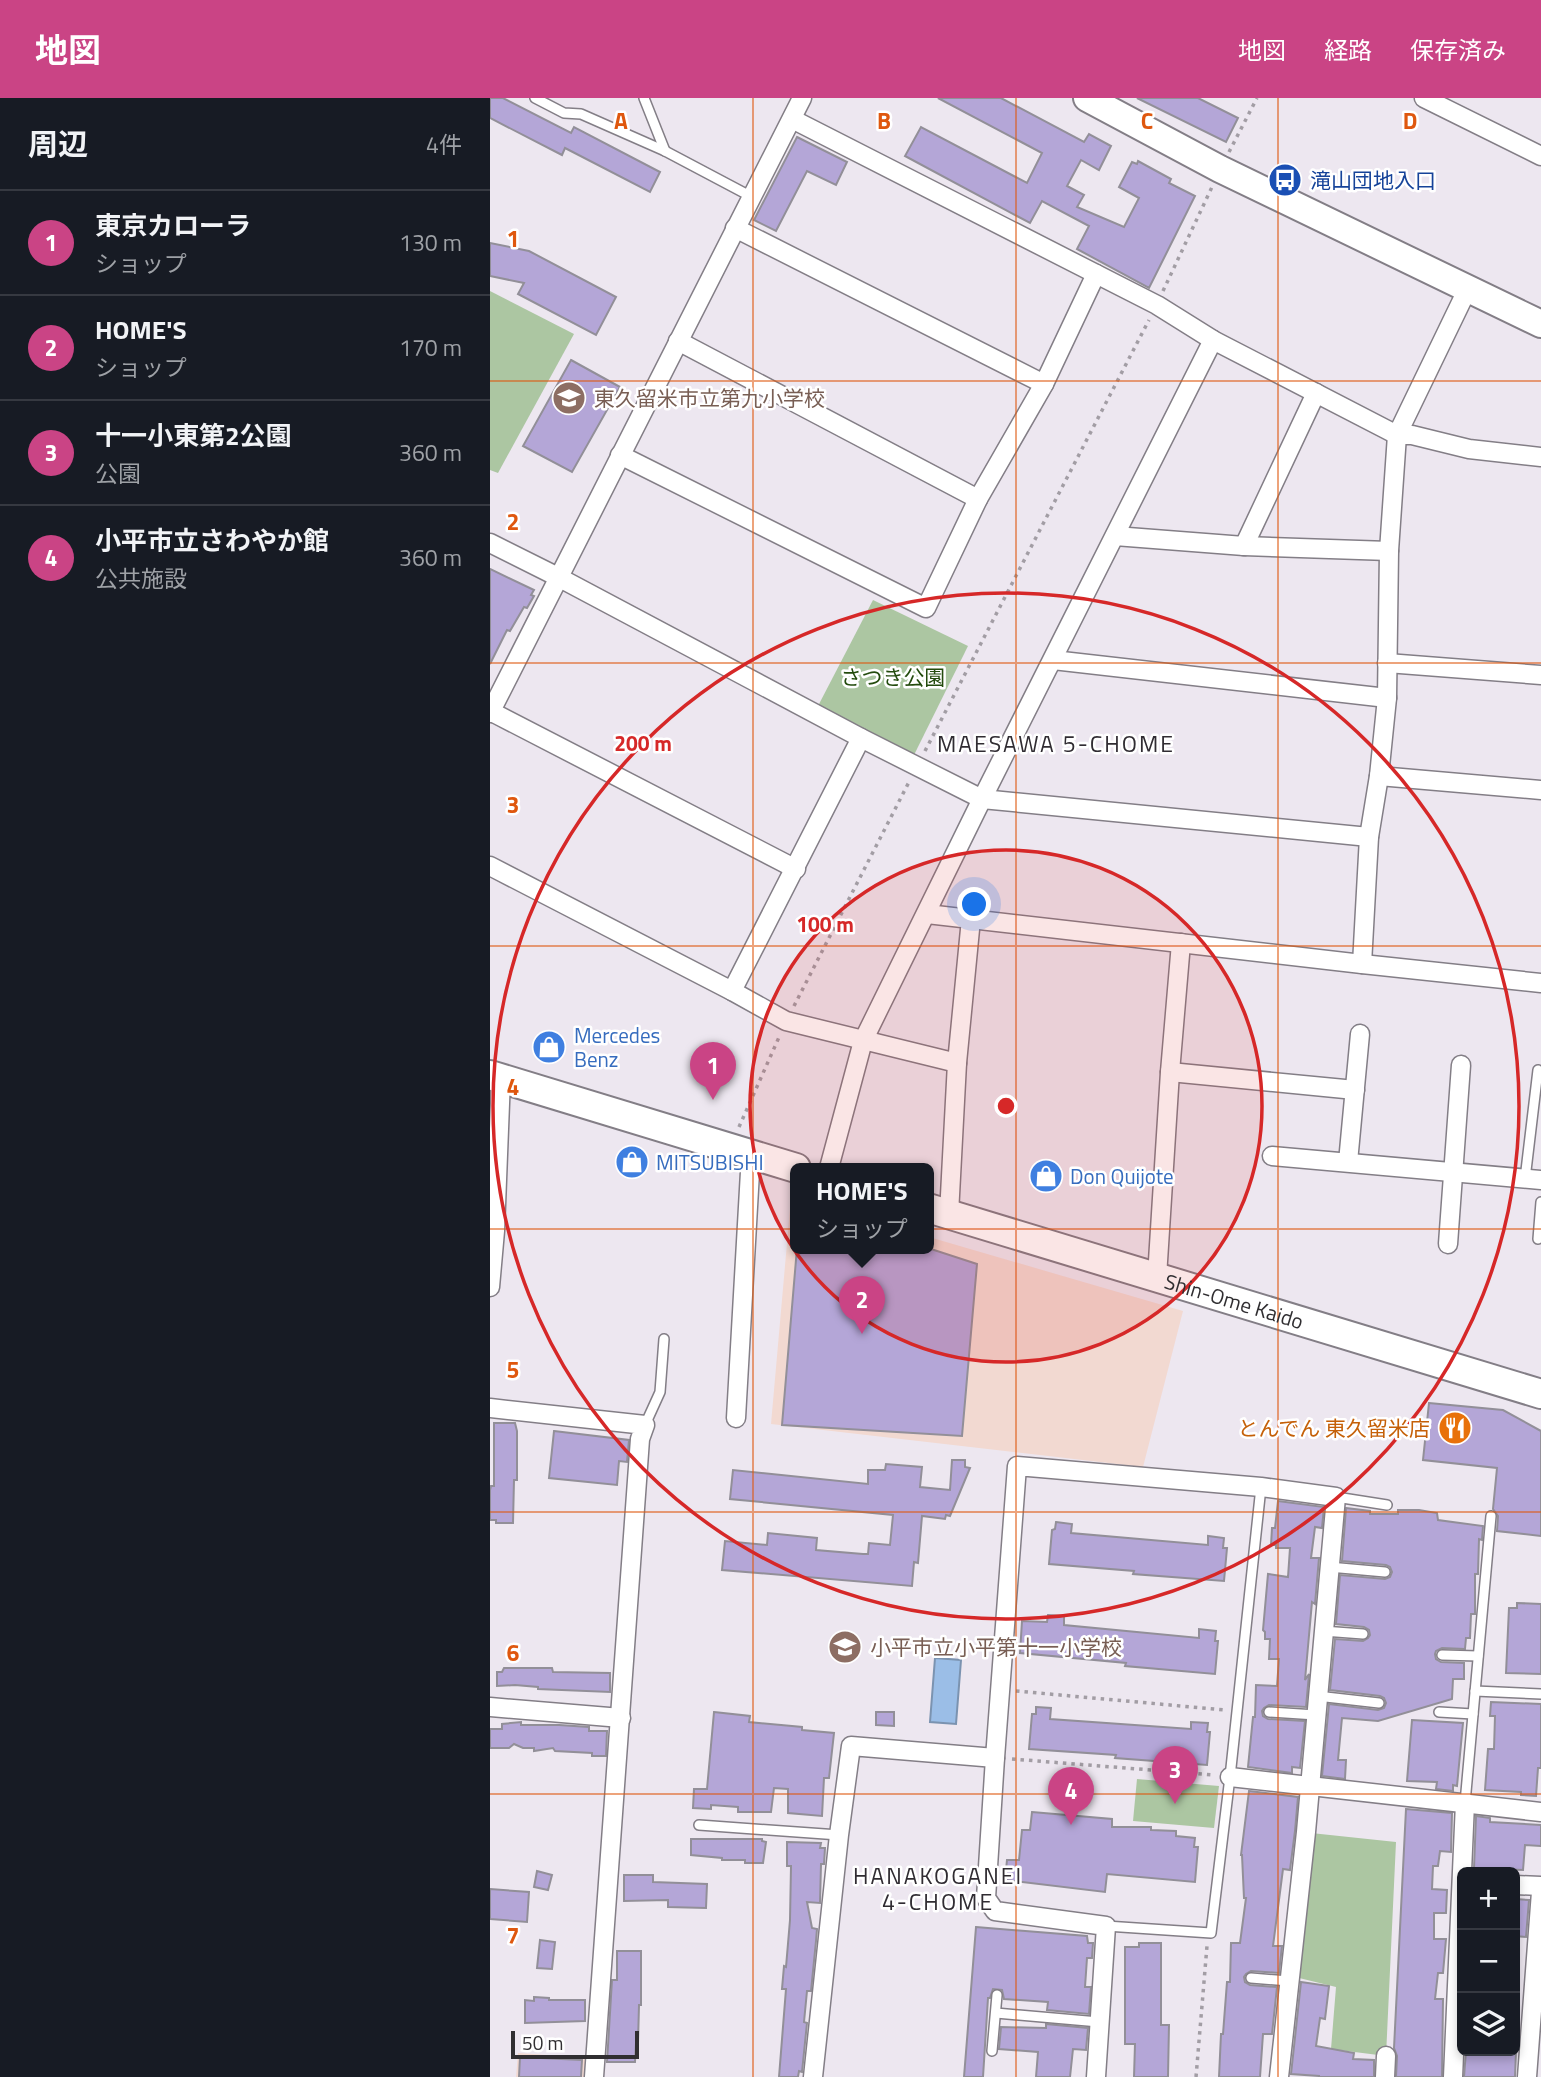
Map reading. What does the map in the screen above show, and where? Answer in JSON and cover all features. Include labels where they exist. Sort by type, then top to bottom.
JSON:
[{"type":"main road","points":[[495,1077],[790,1166]]},
{"type":"main road","name":"Shin-Ome Kaido","points":[[939,1211],[1541,1394]]},
{"type":"street","points":[[796,869],[490,712],[802,98]]},
{"type":"street","points":[[1087,98],[1220,169],[1541,324]]},
{"type":"street","points":[[1424,98],[1541,156]]},
{"type":"street","points":[[793,119],[1157,305],[1213,340],[1397,435],[1412,435],[1469,449],[1541,457]]},
{"type":"street","points":[[736,228],[1044,384]]},
{"type":"street","points":[[620,455],[926,608],[978,499],[1044,384],[1096,274]]},
{"type":"street","points":[[1362,964],[1369,837],[1387,698],[1389,551],[1397,435],[1468,288]]},
{"type":"street","points":[[830,1163],[863,1041],[1213,340]]},
{"type":"street","points":[[678,341],[978,499]]},
{"type":"street","points":[[1244,546],[1316,393]]},
{"type":"street","points":[[1115,536],[1244,546],[1389,551]]},
{"type":"street","points":[[490,543],[982,799],[1369,837]]},
{"type":"street","points":[[1053,660],[1387,698]]},
{"type":"street","points":[[1387,663],[1541,675]]},
{"type":"street","points":[[732,991],[861,738]]},
{"type":"street","points":[[1379,776],[1541,790]]},
{"type":"street","points":[[490,866],[786,1021],[957,1063]]},
{"type":"street","points":[[926,914],[1541,983]]},
{"type":"street","points":[[939,1211],[971,919]]},
{"type":"street","points":[[1157,1277],[1181,943]]},
{"type":"street","points":[[1348,1162],[1360,1034]]},
{"type":"street","points":[[1448,1244],[1461,1065]]},
{"type":"street","points":[[1170,1072],[1355,1090]]},
{"type":"street","points":[[490,1287],[495,1077]]},
{"type":"street","points":[[736,1418],[751,1154]]},
{"type":"street","points":[[1272,1156],[1533,1179]]},
{"type":"street","points":[[490,1408],[645,1425],[640,1439],[594,2077]]},
{"type":"street","points":[[1096,2077],[1105,1926],[995,1911],[986,1898],[1017,1466],[1261,1487],[1336,1497],[1279,2077]]},
{"type":"street","points":[[490,1707],[621,1718]]},
{"type":"street","points":[[813,2077],[851,1746],[995,1758]]},
{"type":"street","points":[[1230,1777],[1541,1812]]},
{"type":"street","points":[[1463,1867],[1465,1803]]},
{"type":"street","points":[[1520,1885],[1541,1886]]},
{"type":"street","points":[[1527,2077],[1541,1892]]},
{"type":"street","points":[[1453,2077],[1460,1930]]},
{"type":"street","points":[[1385,2077],[1386,2056]]},
{"type":"lane","points":[[535,98],[564,113],[581,114],[664,151],[752,197]]},
{"type":"lane","points":[[644,98],[664,151]]},
{"type":"lane","points":[[1533,1179],[1538,1070]]},
{"type":"lane","points":[[1538,1239],[1541,1202]]},
{"type":"lane","points":[[645,1425],[660,1392],[664,1339]]},
{"type":"lane","points":[[1105,1926],[1211,1933],[1261,1487]]},
{"type":"lane","points":[[1336,1497],[1387,1505]]},
{"type":"lane","points":[[1465,1803],[1491,1517]]},
{"type":"lane","points":[[1329,1567],[1385,1573]]},
{"type":"lane","points":[[1324,1631],[1363,1634]]},
{"type":"lane","points":[[1442,1655],[1478,1656]]},
{"type":"lane","points":[[1475,1691],[1541,1694]]},
{"type":"lane","points":[[1317,1696],[1379,1703]]},
{"type":"lane","points":[[1269,1712],[1316,1715]]},
{"type":"lane","points":[[1439,1712],[1473,1714]]},
{"type":"lane","points":[[699,1825],[839,1835]]},
{"type":"lane","points":[[1251,1978],[1289,1981]]},
{"type":"lane","points":[[992,2051],[997,1995]]},
{"type":"lane","points":[[996,2013],[1099,2022]]},
{"type":"path","points":[[738,1129],[786,1021],[1157,305],[1220,169],[1257,98]]},
{"type":"path","points":[[1000,1689],[1237,1711]]},
{"type":"path","points":[[995,1758],[1230,1777]]},
{"type":"path","points":[[1196,2077],[1209,1933]]},
{"type":"shaded area","points":[[790,1209],[790,1254],[934,1254],[934,1238],[1183,1311],[1143,1467],[771,1424]]},
{"type":"shaded area","points":[[518,2053],[589,2058],[587,2077],[516,2077]]},
{"type":"green space","points":[[490,291],[574,334],[498,473],[490,470]]},
{"type":"green space","name":"さつき公園","points":[[873,600],[968,646],[914,755],[818,706]]},
{"type":"green space","points":[[1137,1779],[1219,1786],[1214,1828],[1133,1821]]},
{"type":"green space","points":[[1311,1833],[1396,1842],[1386,2056],[1331,2049],[1336,1987],[1295,1977]]},
{"type":"water","points":[[935,1658],[961,1660],[956,1724],[930,1722]]},
{"type":"building","points":[[490,98],[503,98],[571,133],[574,127],[660,172],[650,192],[565,148],[562,155],[490,118]]},
{"type":"building","points":[[938,98],[1001,98],[1084,142],[1089,134],[1111,146],[1099,170],[1081,160],[1067,186],[1084,195],[1077,207],[1124,227],[1139,198],[1119,187],[1132,162],[1137,164],[1138,161],[1171,179],[1169,183],[1195,196],[1149,288],[1077,249],[1089,226],[1042,201],[1030,223],[905,156],[921,127],[1027,183],[1042,153]]},
{"type":"building","points":[[1137,98],[1198,98],[1238,118],[1226,142]]},
{"type":"building","points":[[797,137],[847,162],[836,185],[807,171],[776,231],[754,220]]},
{"type":"building","points":[[490,243],[529,251],[616,297],[596,335],[518,294],[524,283],[490,276]]},
{"type":"building","points":[[571,360],[620,387],[572,472],[523,446]]},
{"type":"building","points":[[490,569],[534,590],[531,595],[534,596],[510,631],[507,630],[490,664]]},
{"type":"building","points":[[934,1250],[977,1264],[962,1436],[782,1425],[796,1254],[934,1254]]},
{"type":"building","points":[[1429,1403],[1503,1410],[1541,1431],[1541,1536],[1497,1531],[1498,1516],[1493,1509],[1497,1468],[1423,1460]]},
{"type":"building","points":[[494,1423],[515,1423],[517,1431],[517,1480],[514,1480],[513,1523],[496,1523],[496,1520],[490,1520],[490,1490],[491,1486],[494,1486]]},
{"type":"building","points":[[554,1431],[629,1440],[627,1462],[619,1461],[617,1485],[549,1478]]},
{"type":"building","points":[[952,1460],[965,1460],[965,1467],[970,1468],[950,1516],[946,1515],[945,1519],[922,1516],[918,1563],[914,1562],[912,1586],[722,1570],[725,1541],[767,1545],[768,1533],[817,1538],[816,1550],[868,1554],[869,1543],[890,1545],[893,1515],[730,1499],[733,1470],[868,1484],[868,1470],[885,1470],[886,1464],[922,1467],[920,1487],[950,1490]]},
{"type":"building","points":[[1278,1501],[1324,1507],[1322,1528],[1315,1527],[1311,1558],[1319,1558],[1305,1680],[1309,1674],[1306,1707],[1269,1705],[1262,1711],[1263,1716],[1268,1719],[1305,1721],[1300,1768],[1292,1767],[1292,1773],[1248,1767],[1255,1717],[1256,1685],[1277,1686],[1279,1659],[1269,1659],[1270,1639],[1265,1639],[1263,1630],[1268,1574],[1288,1577],[1290,1548],[1276,1548],[1276,1545],[1271,1545]]},
{"type":"building","points":[[1346,1508],[1370,1511],[1370,1514],[1398,1514],[1398,1510],[1419,1510],[1437,1513],[1438,1520],[1483,1526],[1482,1540],[1479,1539],[1478,1574],[1475,1574],[1475,1614],[1471,1614],[1470,1638],[1466,1638],[1465,1649],[1442,1648],[1435,1654],[1436,1659],[1441,1662],[1464,1663],[1464,1679],[1453,1679],[1452,1699],[1378,1721],[1342,1718],[1338,1760],[1346,1760],[1345,1779],[1322,1776],[1329,1704],[1378,1710],[1384,1708],[1386,1703],[1380,1696],[1330,1690],[1335,1639],[1363,1641],[1370,1635],[1369,1630],[1364,1627],[1336,1624],[1340,1575],[1385,1579],[1390,1577],[1392,1572],[1386,1565],[1342,1561]]},
{"type":"building","points":[[1056,1522],[1072,1524],[1071,1533],[1208,1545],[1208,1536],[1224,1538],[1223,1548],[1227,1548],[1224,1581],[1049,1564],[1052,1530],[1055,1529]]},
{"type":"building","points":[[1517,1603],[1541,1604],[1541,1674],[1506,1673],[1509,1608],[1517,1608]]},
{"type":"building","points":[[1048,1615],[1064,1616],[1064,1625],[1199,1638],[1199,1629],[1216,1631],[1215,1641],[1218,1641],[1215,1674],[1020,1653],[1022,1621],[1047,1622]]},
{"type":"building","points":[[504,1668],[552,1668],[553,1672],[610,1673],[610,1692],[497,1686],[497,1672],[502,1672]]},
{"type":"building","points":[[1491,1702],[1541,1704],[1541,1768],[1538,1768],[1536,1796],[1521,1795],[1521,1792],[1485,1790],[1488,1749],[1494,1749],[1495,1716],[1490,1716]]},
{"type":"building","points":[[1036,1707],[1051,1708],[1050,1719],[1191,1729],[1191,1722],[1208,1723],[1207,1732],[1210,1732],[1207,1765],[1029,1749],[1032,1714],[1036,1714]]},
{"type":"building","points":[[714,1712],[750,1716],[749,1722],[834,1733],[829,1778],[824,1778],[822,1816],[788,1813],[788,1789],[774,1788],[771,1812],[738,1812],[738,1807],[711,1805],[711,1809],[693,1808],[694,1789],[707,1789]]},
{"type":"building","points":[[876,1712],[894,1712],[894,1726],[876,1725]]},
{"type":"building","points":[[1412,1720],[1463,1723],[1457,1786],[1453,1785],[1453,1791],[1436,1789],[1437,1782],[1407,1781]]},
{"type":"building","points":[[521,1722],[521,1725],[589,1727],[589,1731],[607,1731],[606,1756],[555,1751],[553,1748],[534,1751],[534,1748],[523,1748],[514,1744],[509,1748],[490,1748],[490,1729],[502,1729],[502,1724]]},
{"type":"building","points":[[1249,1791],[1298,1797],[1295,1831],[1290,1870],[1283,1869],[1273,1946],[1282,1946],[1279,1973],[1251,1971],[1244,1977],[1245,1982],[1250,1985],[1277,1987],[1272,2034],[1263,2034],[1260,2077],[1219,2077],[1227,1982],[1230,1982],[1231,1943],[1240,1943],[1246,1898],[1241,1855]]},
{"type":"building","points":[[1406,1809],[1452,1813],[1451,1852],[1440,1851],[1438,1866],[1433,1866],[1432,1889],[1447,1890],[1446,1913],[1434,1913],[1434,1939],[1446,1939],[1443,1973],[1438,1973],[1435,1999],[1443,1999],[1442,2077],[1396,2077],[1397,2056],[1394,2048]]},
{"type":"building","points":[[1032,1812],[1112,1819],[1112,1827],[1151,1827],[1151,1830],[1176,1831],[1176,1836],[1195,1838],[1194,1847],[1198,1847],[1195,1882],[1107,1874],[1105,1892],[1005,1880],[1007,1860],[1019,1860],[1022,1830],[1030,1830]]},
{"type":"building","points":[[1476,1816],[1490,1818],[1490,1822],[1541,1825],[1541,1846],[1525,1845],[1523,1870],[1520,1867],[1474,1867]]},
{"type":"building","points":[[691,1839],[762,1839],[766,1842],[763,1863],[691,1855]]},
{"type":"building","points":[[787,1842],[821,1843],[820,1848],[825,1848],[824,1864],[821,1864],[820,1903],[807,1902],[812,1928],[817,1929],[811,1991],[807,1991],[802,2072],[799,2071],[798,2077],[779,2077],[786,1989],[782,1989],[790,1920],[791,1866],[787,1866]]},
{"type":"building","points":[[537,1871],[552,1875],[548,1890],[534,1887]]},
{"type":"building","points":[[624,1875],[653,1875],[653,1882],[707,1884],[706,1908],[668,1907],[668,1900],[624,1901]]},
{"type":"building","points":[[490,1889],[529,1892],[527,1922],[490,1919]]},
{"type":"building","points":[[1520,1899],[1529,1900],[1526,1937],[1520,1936]]},
{"type":"building","points":[[976,1927],[1087,1936],[1088,1943],[1093,1943],[1092,1958],[1087,1958],[1085,1987],[1091,1987],[1089,2014],[1047,2010],[1048,2002],[1004,1999],[1002,1990],[993,1989],[988,1998],[983,2077],[964,2077]]},
{"type":"building","points":[[540,1940],[555,1942],[552,1969],[537,1968]]},
{"type":"building","points":[[1139,1943],[1161,1943],[1161,2025],[1169,2025],[1168,2077],[1134,2077],[1135,2044],[1125,2044],[1125,1947],[1139,1947]]},
{"type":"building","points":[[617,1951],[641,1951],[641,2005],[635,2062],[607,2062],[612,1980],[617,1980]]},
{"type":"building","points":[[1301,1982],[1329,1986],[1325,2019],[1320,2018],[1316,2046],[1354,2053],[1353,2059],[1374,2060],[1374,2077],[1291,2074]]},
{"type":"building","points":[[534,1997],[549,2000],[585,2000],[585,2021],[525,2023],[525,2000],[534,2001]]},
{"type":"building","points":[[1046,2024],[1088,2028],[1086,2050],[1073,2049],[1070,2077],[1036,2077],[1038,2052],[999,2049],[1001,2027],[1046,2028]]},
{"type":"building","points":[[1466,2056],[1516,2056],[1515,2077],[1464,2077]]},
{"type":"building","points":[[520,2057],[582,2060],[581,2077],[519,2077]]},
{"type":"place","name":"滝山団地入口","points":[[1285,180]]},
{"type":"place","name":"東久留米市立第九小学校","points":[[569,398]]},
{"type":"place","name":"Mercedes Benz","points":[[549,1047]]},
{"type":"place","name":"東京カローラ","points":[[713,1100]]},
{"type":"place","name":"MITSUBISHI","points":[[632,1162]]},
{"type":"place","name":"Don Quijote","points":[[1046,1176]]},
{"type":"place","name":"HOME'S","points":[[862,1334]]},
{"type":"place","name":"とんでん 東久留米店","points":[[1455,1428]]},
{"type":"place","name":"小平市立小平第十一小学校","points":[[845,1647]]},
{"type":"place","name":"十一小東第2公園","points":[[1175,1804]]},
{"type":"place","name":"小平市立さわやか館","points":[[1071,1825]]},
{"type":"district","name":"MAESAWA 5-CHOME","points":[[1056,743]]},
{"type":"district","name":"HANAKOGANEI 4-CHOME","points":[[938,1888]]}]
